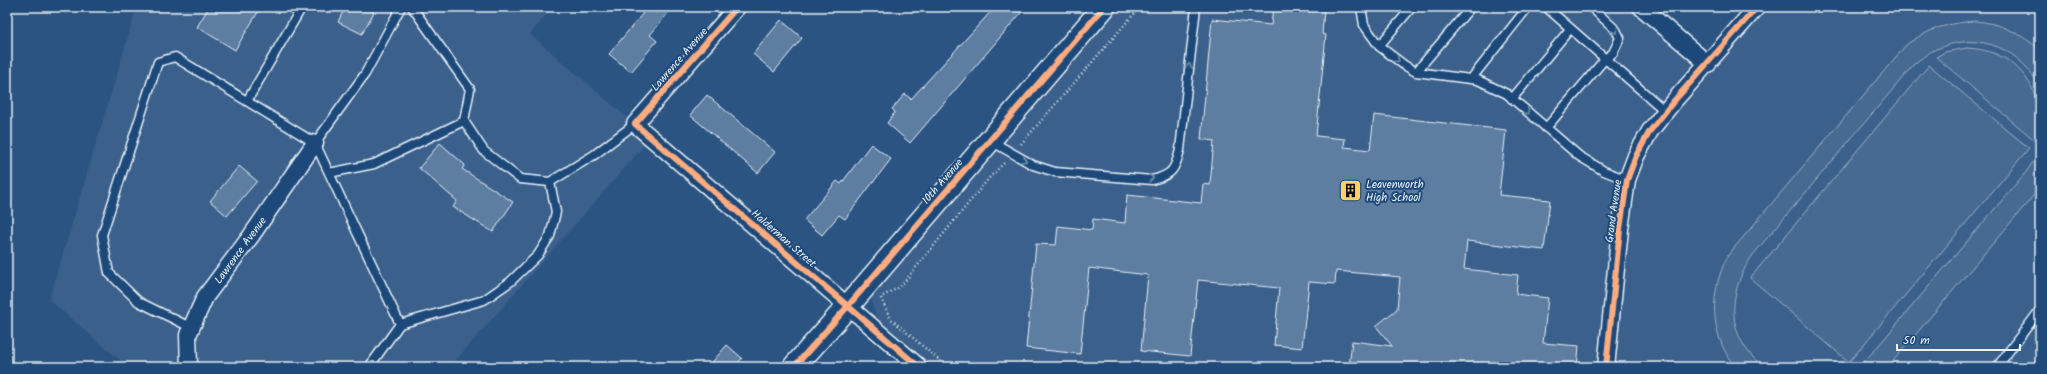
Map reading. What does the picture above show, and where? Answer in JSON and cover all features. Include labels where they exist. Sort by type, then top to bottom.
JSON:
[{"type":"street","name":"Lawrence Avenue","points":[[635,124],[737,7]]},
{"type":"street","name":"10th Avenue","points":[[794,367],[854,312],[990,140],[1104,7]]},
{"type":"street","points":[[1641,7],[1708,64]]},
{"type":"street","name":"Grand Avenue","points":[[1606,367],[1627,180],[1636,156],[1650,131],[1665,111],[1757,7]]},
{"type":"street","name":"Halderman Street","points":[[635,124],[919,367]]},
{"type":"street","name":"Lawrence Avenue","points":[[189,367],[188,336],[205,297],[251,236],[315,143]]},
{"type":"lane","points":[[247,101],[302,7]]},
{"type":"lane","points":[[315,143],[364,74],[400,7]]},
{"type":"lane","points":[[412,7],[470,88],[464,121],[484,151],[520,179],[550,182],[594,155],[635,124]]},
{"type":"lane","points":[[990,140],[1033,165],[1056,172],[1152,180],[1166,176],[1175,167],[1180,150],[1196,7]]},
{"type":"lane","points":[[1361,7],[1364,25],[1380,46],[1404,65],[1416,72],[1470,78],[1497,88],[1579,156],[1604,171],[1627,180]]},
{"type":"lane","points":[[1380,46],[1412,7]]},
{"type":"lane","points":[[1416,72],[1471,7]]},
{"type":"lane","points":[[1470,78],[1528,7]]},
{"type":"lane","points":[[1546,7],[1665,111]]},
{"type":"lane","points":[[1546,128],[1605,59],[1613,53],[1620,38],[1616,30],[1591,7]]},
{"type":"lane","points":[[1512,99],[1570,29]]},
{"type":"lane","points":[[192,328],[140,302],[109,273],[102,235],[158,62],[175,57],[315,143],[400,324]]},
{"type":"lane","points":[[330,173],[374,164],[464,121]]},
{"type":"lane","points":[[369,367],[400,324],[484,300],[510,282],[538,255],[550,236],[556,212],[550,182]]},
{"type":"lane","points":[[1997,367],[2040,310]]},
{"type":"path","points":[[854,312],[900,287],[990,176],[1013,154],[1140,7]]},
{"type":"path","points":[[880,297],[890,318],[948,367]]},
{"type":"shaded area","points":[[137,7],[553,7],[530,34],[651,138],[450,367],[128,367],[49,300]]},
{"type":"shaded area","points":[[1109,7],[1641,7],[1708,63],[1757,7],[2040,7],[2040,367],[930,367],[877,319],[869,293]]},
{"type":"shaded area","points":[[1975,21],[1993,24],[2010,30],[2040,50],[2040,88],[2032,74],[2011,54],[1998,47],[1984,43],[1954,43],[1936,49],[1915,63],[1752,256],[1738,285],[1734,314],[1736,329],[1742,342],[1751,355],[1764,367],[1735,367],[1726,354],[1720,340],[1716,327],[1715,312],[1717,284],[1728,255],[1906,45],[1930,31],[1947,25]]},
{"type":"shaded area","points":[[1966,48],[1985,51],[2001,56],[2014,65],[2025,77],[2033,91],[2038,106],[2040,124],[2038,143],[1936,57],[1945,52]]},
{"type":"shaded area","points":[[1929,65],[2029,148],[1849,362],[1750,278]]},
{"type":"shaded area","points":[[2040,152],[2040,188],[1888,367],[1858,367],[1873,352],[2026,172]]},
{"type":"building","points":[[209,7],[261,7],[235,50],[197,27]]},
{"type":"building","points":[[345,7],[364,7],[374,12],[362,34],[338,22]]},
{"type":"building","points":[[648,7],[673,7],[650,35],[657,41],[631,72],[609,54]]},
{"type":"building","points":[[995,7],[1026,7],[910,143],[887,123],[895,112],[892,109],[905,94],[911,99]]},
{"type":"building","name":"Leavenworth High School","points":[[1273,7],[1324,10],[1322,34],[1326,35],[1316,136],[1345,139],[1344,147],[1370,150],[1374,115],[1506,130],[1499,195],[1550,200],[1544,250],[1467,241],[1464,269],[1518,275],[1516,294],[1548,298],[1543,343],[1579,346],[1577,367],[1548,364],[1547,367],[1349,367],[1352,341],[1392,346],[1376,326],[1397,309],[1400,277],[1336,271],[1335,284],[1309,282],[1302,348],[1274,345],[1279,288],[1198,280],[1190,356],[1141,351],[1148,275],[1089,268],[1080,354],[1026,348],[1036,244],[1056,245],[1058,226],[1092,230],[1093,219],[1125,223],[1127,195],[1201,203],[1203,184],[1210,185],[1214,141],[1201,139],[1212,19],[1271,25]]},
{"type":"building","points":[[781,20],[802,38],[774,72],[753,54]]},
{"type":"building","points":[[707,95],[775,152],[758,173],[690,115]]},
{"type":"building","points":[[440,143],[465,165],[462,169],[513,202],[493,232],[453,207],[457,201],[419,168]]},
{"type":"building","points":[[871,144],[891,159],[845,219],[839,215],[822,235],[804,220],[837,181],[841,184]]},
{"type":"building","points":[[239,166],[257,181],[227,216],[210,201]]},
{"type":"building","points":[[727,345],[742,358],[735,367],[708,367]]},
{"type":"cycle path","points":[[737,7],[635,124],[919,367]]},
{"type":"cycle path","points":[[794,367],[1104,7]]},
{"type":"cycle path","points":[[1606,367],[1620,229],[1627,180],[1636,156],[1650,131],[1673,102],[1757,7]]},
{"type":"place","name":"Leavenworth High School","points":[[1351,190]]}]
